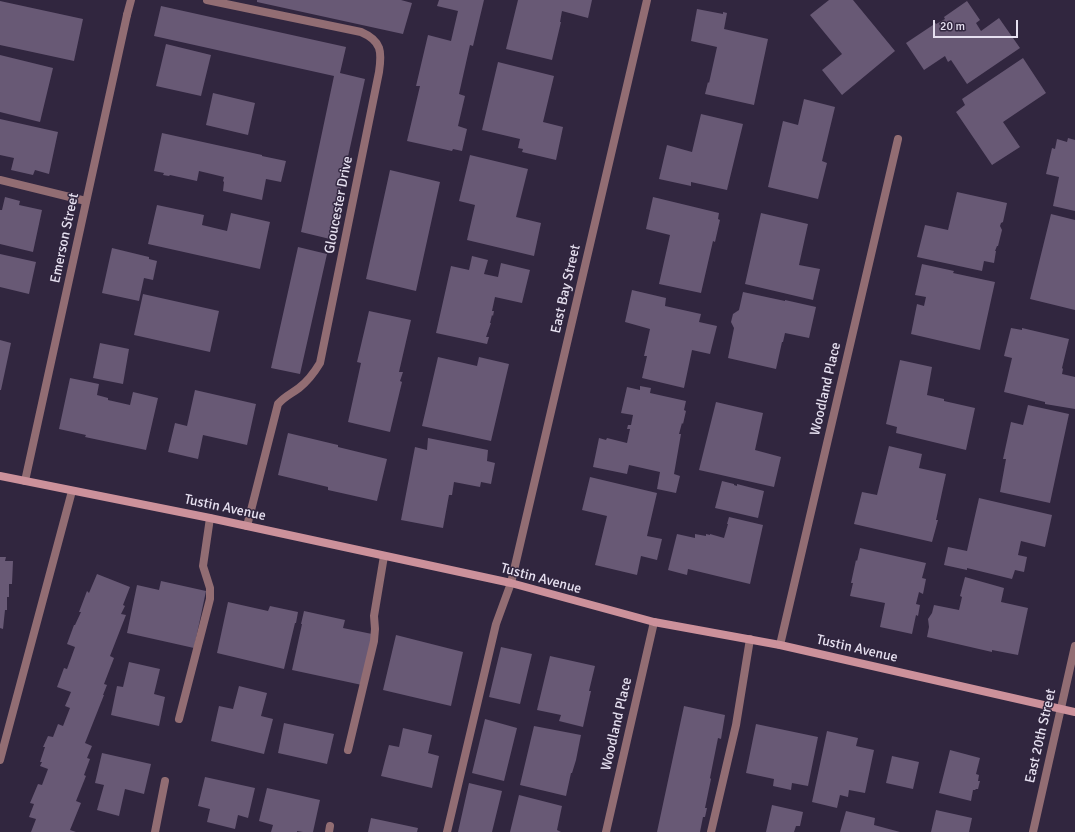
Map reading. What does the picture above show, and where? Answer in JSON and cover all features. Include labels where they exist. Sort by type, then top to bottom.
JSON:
[{"type":"street","name":"Emerson Street","points":[[25,481],[131,0]]},
{"type":"street","name":"Gloucester Drive","points":[[207,0],[361,32],[370,36],[376,43],[381,57],[320,363],[312,376],[305,383],[284,397],[278,404],[247,526]]},
{"type":"street","name":"East Bay Street","points":[[447,832],[496,624],[511,583],[647,0]]},
{"type":"street","name":"Woodland Place","points":[[780,645],[898,139]]},
{"type":"street","points":[[0,180],[86,200]]},
{"type":"street","name":"Tustin Avenue","points":[[0,476],[210,518],[511,583],[654,622],[780,645],[1075,712]]},
{"type":"street","points":[[0,760],[72,491]]},
{"type":"street","points":[[179,719],[210,598],[210,588],[203,566],[210,518]]},
{"type":"street","points":[[348,750],[374,641],[374,616],[384,556]]},
{"type":"street","name":"Woodland Place","points":[[606,832],[654,622]]},
{"type":"street","points":[[711,832],[736,725],[750,639]]},
{"type":"street","name":"East 20th Street","points":[[1033,832],[1075,646]]},
{"type":"street","points":[[154,832],[165,781]]},
{"type":"building","points":[[257,0],[401,0],[412,3],[403,34],[257,2]]},
{"type":"building","points":[[439,0],[484,0],[473,46],[470,45],[459,94],[465,96],[458,126],[467,129],[462,151],[453,149],[452,151],[407,141],[420,86],[416,86],[428,35],[451,41],[458,11],[437,6]]},
{"type":"building","points":[[518,0],[592,0],[588,18],[562,11],[561,22],[552,60],[506,49]]},
{"type":"building","points":[[829,0],[853,0],[895,51],[842,95],[822,70],[842,54],[810,15]]},
{"type":"building","points":[[0,1],[83,19],[74,61],[0,45]]},
{"type":"building","points":[[967,1],[980,20],[976,23],[981,31],[999,18],[1020,48],[967,84],[951,60],[948,62],[945,56],[924,70],[906,43],[936,23],[945,19],[944,17]]},
{"type":"building","points":[[161,6],[346,47],[340,73],[365,79],[330,239],[301,232],[334,76],[154,36]]},
{"type":"building","points":[[697,9],[723,14],[723,12],[727,13],[724,29],[768,39],[754,105],[705,94],[717,47],[691,41]]},
{"type":"building","points":[[166,44],[211,55],[201,96],[156,86]]},
{"type":"building","points":[[0,55],[53,68],[40,122],[0,112]]},
{"type":"building","points":[[1023,58],[1046,93],[1003,122],[1020,147],[992,165],[956,112],[965,105],[962,99]]},
{"type":"building","points":[[498,62],[554,76],[543,122],[563,127],[556,160],[522,152],[523,149],[518,148],[520,139],[482,130]]},
{"type":"building","points":[[213,93],[255,103],[248,135],[206,125]]},
{"type":"building","points":[[804,99],[835,107],[822,161],[827,163],[818,199],[768,187],[783,121],[798,125]]},
{"type":"building","points":[[701,114],[743,124],[727,190],[691,182],[691,186],[659,179],[667,145],[692,152]]},
{"type":"building","points":[[0,119],[58,132],[49,174],[35,170],[33,175],[11,170],[14,158],[0,155]]},
{"type":"building","points":[[162,133],[286,161],[281,182],[266,179],[262,200],[223,191],[224,177],[199,171],[197,181],[170,175],[163,175],[164,173],[154,171]]},
{"type":"building","points":[[1068,138],[1075,140],[1075,211],[1053,206],[1059,177],[1046,174],[1052,148],[1055,149],[1057,139],[1067,142]]},
{"type":"building","points":[[470,155],[528,169],[516,217],[541,223],[534,256],[467,240],[475,205],[459,201]]},
{"type":"building","points":[[390,170],[440,182],[416,291],[366,279]]},
{"type":"building","points":[[957,192],[1007,203],[1003,222],[1000,226],[1002,230],[998,246],[995,251],[994,263],[984,261],[982,271],[917,257],[925,225],[948,230]]},
{"type":"building","points":[[5,197],[20,201],[19,205],[42,210],[33,252],[0,244],[0,210],[2,210]]},
{"type":"building","points":[[653,197],[719,213],[718,219],[720,220],[715,242],[713,241],[701,293],[659,284],[670,235],[646,229]]},
{"type":"building","points":[[157,205],[204,215],[202,225],[227,231],[231,213],[270,222],[260,269],[148,244]]},
{"type":"building","points":[[761,213],[808,224],[799,265],[820,269],[813,300],[745,284]]},
{"type":"building","points":[[1051,214],[1075,220],[1075,310],[1030,299]]},
{"type":"building","points":[[298,247],[327,254],[300,374],[271,368]]},
{"type":"building","points":[[112,248],[149,257],[149,259],[157,261],[153,280],[144,278],[139,301],[102,293]]},
{"type":"building","points":[[0,254],[36,262],[29,294],[0,287]]},
{"type":"building","points":[[472,256],[488,260],[484,274],[498,277],[501,263],[530,270],[522,303],[495,297],[492,311],[494,311],[493,316],[492,315],[486,337],[489,337],[487,344],[436,333],[451,266],[469,270]]},
{"type":"building","points":[[922,264],[954,271],[953,273],[995,282],[980,350],[911,334],[917,304],[924,306],[926,297],[915,295]]},
{"type":"building","points":[[632,290],[666,298],[665,306],[701,314],[699,322],[717,326],[710,354],[692,350],[684,388],[642,378],[647,356],[644,356],[650,329],[625,322]]},
{"type":"building","points":[[743,292],[816,307],[809,338],[785,333],[776,369],[728,358],[734,328],[731,322],[733,314],[739,310]]},
{"type":"building","points":[[143,294],[219,311],[210,352],[134,335]]},
{"type":"building","points":[[369,311],[411,320],[399,372],[403,372],[400,381],[402,382],[390,432],[348,422],[361,363],[357,362]]},
{"type":"building","points":[[1011,328],[1022,330],[1022,328],[1069,339],[1062,374],[1075,377],[1075,409],[1045,404],[1045,402],[1004,392],[1012,358],[1004,356]]},
{"type":"building","points":[[0,340],[11,343],[1,390],[0,390]]},
{"type":"building","points":[[100,343],[129,349],[123,384],[93,378]]},
{"type":"building","points":[[438,357],[477,366],[479,357],[509,364],[491,441],[422,426]]},
{"type":"building","points":[[900,360],[932,367],[927,395],[944,399],[944,401],[975,408],[966,450],[896,433],[897,427],[886,424]]},
{"type":"building","points":[[70,378],[99,384],[97,395],[108,398],[108,400],[130,405],[133,392],[158,398],[146,450],[85,437],[86,435],[59,429]]},
{"type":"building","points":[[640,386],[651,388],[650,393],[686,401],[684,410],[686,411],[679,434],[681,434],[674,474],[680,476],[676,493],[657,489],[660,472],[629,465],[627,474],[593,467],[599,438],[606,440],[607,438],[627,443],[630,429],[627,429],[628,425],[631,425],[633,415],[621,413],[627,387],[640,390]]},
{"type":"building","points":[[195,390],[256,404],[247,445],[203,435],[198,459],[168,452],[175,423],[187,426]]},
{"type":"building","points":[[716,402],[763,413],[755,450],[781,457],[774,487],[699,470]]},
{"type":"building","points":[[1028,405],[1069,414],[1050,503],[1000,492],[1006,459],[1003,459],[1011,422],[1023,425]]},
{"type":"building","points":[[288,433],[387,459],[377,501],[328,490],[328,487],[278,475]]},
{"type":"building","points":[[428,438],[488,450],[487,461],[495,463],[491,484],[481,482],[480,487],[454,482],[452,495],[449,495],[443,528],[401,520],[415,447],[427,450]]},
{"type":"building","points":[[889,446],[922,454],[919,468],[946,474],[936,520],[938,520],[932,542],[854,524],[862,492],[877,495]]},
{"type":"building","points":[[590,477],[657,493],[647,536],[662,539],[657,560],[641,556],[637,575],[595,565],[607,516],[582,510]]},
{"type":"building","points":[[722,481],[737,486],[737,484],[764,491],[758,518],[715,508]]},
{"type":"building","points":[[979,498],[1052,515],[1045,547],[1021,541],[1018,555],[1027,557],[1024,572],[1015,570],[1012,579],[967,568],[967,570],[944,565],[948,547],[967,551]]},
{"type":"building","points":[[729,517],[763,525],[750,584],[688,569],[687,575],[668,570],[677,534],[695,538],[695,534],[706,536],[706,534],[710,534],[724,538]]},
{"type":"building","points":[[860,548],[926,563],[922,578],[926,579],[923,594],[919,592],[916,604],[920,605],[912,634],[880,627],[885,603],[850,596],[853,583],[851,583]]},
{"type":"building","points":[[0,557],[6,557],[5,561],[13,561],[12,584],[9,584],[9,597],[7,597],[7,610],[5,610],[3,629],[0,628]]},
{"type":"building","points":[[97,574],[130,587],[123,605],[125,606],[121,614],[126,615],[110,656],[114,658],[104,684],[107,685],[85,743],[92,746],[87,758],[90,759],[84,775],[86,776],[76,801],[81,803],[70,830],[76,832],[31,832],[36,819],[29,817],[34,804],[30,803],[38,784],[42,785],[48,769],[40,766],[45,747],[43,747],[48,736],[53,737],[58,724],[63,726],[70,708],[65,706],[71,692],[57,687],[64,668],[67,669],[75,647],[67,644],[74,625],[81,612],[79,612],[87,591],[89,593]]},
{"type":"building","points":[[965,577],[1004,588],[1001,602],[1028,608],[1018,655],[992,650],[992,652],[927,637],[929,627],[928,619],[932,613],[934,605],[959,610],[962,597],[960,596]]},
{"type":"building","points":[[161,581],[206,591],[194,648],[127,633],[137,585],[159,590]]},
{"type":"building","points":[[228,602],[268,611],[270,606],[298,612],[284,669],[217,653]]},
{"type":"building","points":[[304,611],[345,620],[343,628],[372,634],[362,685],[292,670]]},
{"type":"building","points":[[396,635],[463,652],[451,706],[383,690]]},
{"type":"building","points":[[501,647],[532,654],[520,704],[489,697]]},
{"type":"building","points":[[550,656],[595,666],[583,727],[559,721],[561,715],[537,710]]},
{"type":"building","points":[[129,662],[160,669],[154,694],[165,697],[159,726],[111,715],[117,686],[123,687]]},
{"type":"building","points":[[239,686],[267,693],[261,716],[273,719],[264,754],[211,741],[219,706],[233,709]]},
{"type":"building","points":[[684,706],[725,715],[721,739],[718,738],[710,778],[705,808],[707,808],[705,817],[703,817],[700,832],[657,832]]},
{"type":"building","points":[[485,719],[517,728],[504,781],[472,773]]},
{"type":"building","points":[[284,723],[334,734],[327,764],[278,753]]},
{"type":"building","points":[[756,724],[818,737],[808,786],[792,783],[791,790],[773,786],[774,779],[746,773]]},
{"type":"building","points":[[534,726],[581,735],[566,796],[520,785]]},
{"type":"building","points":[[403,728],[432,735],[428,753],[439,756],[432,788],[381,776],[389,745],[399,747]]},
{"type":"building","points":[[827,731],[858,738],[856,746],[874,750],[865,793],[849,790],[848,797],[840,795],[837,808],[812,802]]},
{"type":"building","points":[[950,750],[980,758],[976,774],[979,775],[978,781],[980,781],[978,789],[973,790],[971,801],[939,793]]},
{"type":"building","points":[[102,753],[151,764],[144,794],[125,789],[119,816],[97,810],[104,785],[95,783]]},
{"type":"building","points":[[892,756],[919,762],[913,789],[886,783]]},
{"type":"building","points":[[205,777],[255,788],[248,818],[238,815],[235,829],[207,822],[210,809],[198,806]]},
{"type":"building","points":[[469,783],[502,791],[492,832],[458,832]]},
{"type":"building","points":[[267,788],[320,800],[313,832],[271,832],[273,825],[259,821]]},
{"type":"building","points":[[519,795],[562,806],[557,830],[561,832],[510,832]]},
{"type":"building","points":[[772,805],[803,812],[800,826],[796,826],[794,832],[766,832]]},
{"type":"building","points":[[936,810],[972,818],[969,832],[931,832]]},
{"type":"building","points":[[846,811],[875,818],[874,825],[900,832],[840,832]]},
{"type":"building","points":[[371,818],[418,828],[417,832],[368,832]]}]
